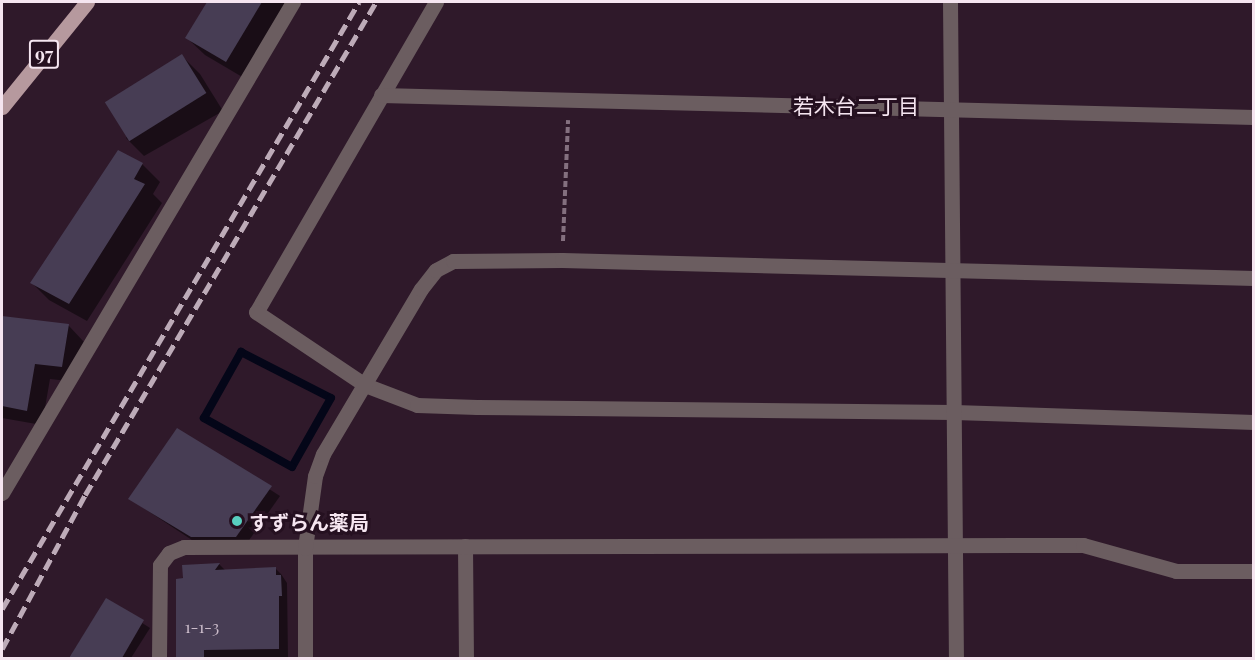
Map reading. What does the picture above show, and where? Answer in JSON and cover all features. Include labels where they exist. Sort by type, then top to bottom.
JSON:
[{"type":"main road","name":"97","points":[[2,107],[87,2]]},
{"type":"street","points":[[2,493],[293,2]]},
{"type":"street","points":[[436,2],[256,312],[365,384],[417,405],[954,412],[1254,422]]},
{"type":"street","points":[[950,2],[956,658]]},
{"type":"street","points":[[381,95],[1254,117]]},
{"type":"street","points":[[305,658],[305,548],[315,476],[323,454],[436,270],[453,261],[474,259],[562,260],[1254,278]]},
{"type":"street","points":[[159,658],[160,565],[169,553],[184,547],[1083,545],[1176,571],[1254,571]]},
{"type":"street","points":[[465,546],[466,658]]},
{"type":"path","points":[[562,260],[569,100]]},
{"type":"building","points":[[207,2],[262,2],[226,62],[185,38]]},
{"type":"building","points":[[182,54],[206,93],[129,141],[105,102]]},
{"type":"building","points":[[118,150],[143,163],[134,179],[145,184],[69,304],[30,283]]},
{"type":"building","points":[[2,316],[69,324],[62,367],[35,364],[27,411],[2,406]]},
{"type":"building","points":[[177,428],[272,486],[236,537],[191,537],[128,499]]},
{"type":"building","points":[[220,563],[215,570],[276,567],[276,575],[281,575],[282,596],[279,596],[279,649],[204,650],[204,658],[176,658],[176,579],[183,578],[182,565]]},
{"type":"building","points":[[106,598],[144,620],[122,658],[69,658]]},
{"type":"waterway","points":[[241,352],[331,398],[292,467],[204,418],[241,352]]},
{"type":"railway","points":[[2,609],[359,2]]},
{"type":"railway","points":[[2,649],[85,495],[376,2]]},
{"type":"place","name":"すずらん薬局","points":[[237,521]]},
{"type":"district","name":"若木台二丁目","points":[[856,105]]}]
